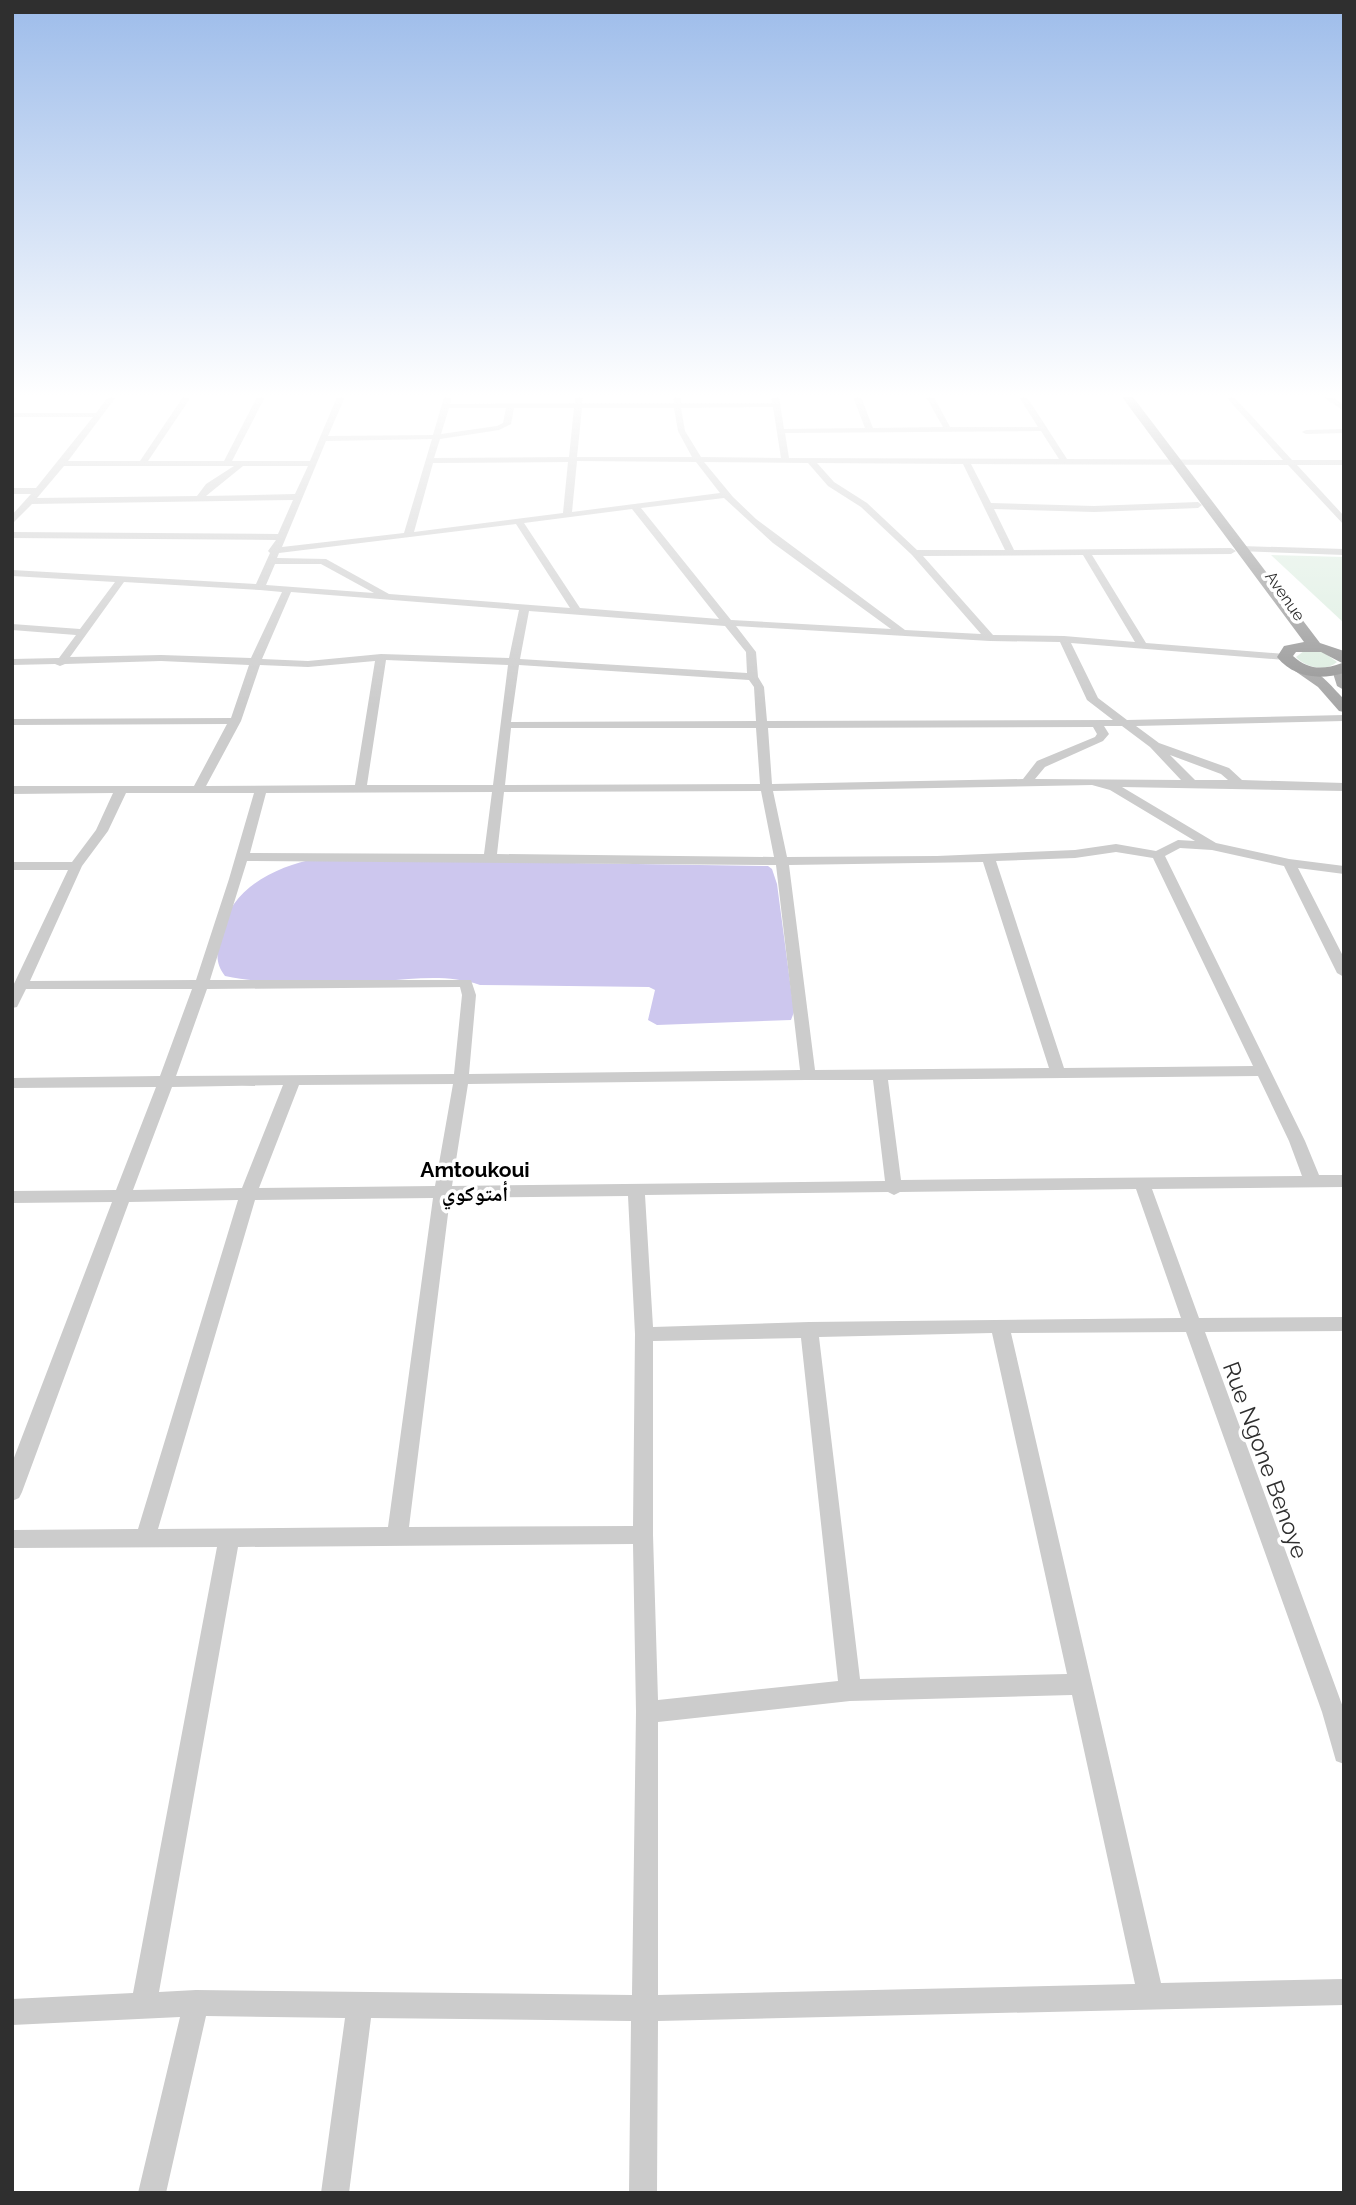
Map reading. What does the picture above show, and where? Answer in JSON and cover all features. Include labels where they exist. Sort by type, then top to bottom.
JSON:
[{"type":"highway","name":"Avenue","points":[[1196,500],[1236,550],[1290,634],[1290,652]]},
{"type":"highway","points":[[1199,500],[1315,647],[1342,666]]},
{"type":"highway","points":[[1315,647],[1290,652],[1300,668],[1317,672],[1342,666]]},
{"type":"main road","points":[[1300,668],[1323,684],[1344,708]]},
{"type":"street","points":[[12,521],[29,501],[123,500]]},
{"type":"street","points":[[260,587],[295,500]]},
{"type":"street","points":[[408,535],[417,500]]},
{"type":"street","points":[[567,515],[569,500]]},
{"type":"street","points":[[271,556],[408,535],[688,500]]},
{"type":"street","points":[[730,500],[788,553],[854,593],[902,633]]},
{"type":"street","points":[[856,500],[915,553],[990,638]]},
{"type":"street","points":[[983,500],[1011,552]]},
{"type":"street","points":[[1324,500],[1344,522]]},
{"type":"street","points":[[986,506],[1094,509],[1199,505]]},
{"type":"street","points":[[635,507],[751,652],[753,677],[759,687],[766,785],[787,888],[808,1076]]},
{"type":"street","points":[[519,522],[577,611]]},
{"type":"street","points":[[12,536],[281,537]]},
{"type":"street","points":[[915,553],[1236,550],[1344,552]]},
{"type":"street","points":[[1086,552],[1143,648]]},
{"type":"street","points":[[271,556],[323,562],[389,597]]},
{"type":"street","points":[[12,573],[260,587],[730,623],[990,638],[1064,639],[1143,648],[1290,652]]},
{"type":"street","points":[[60,663],[121,580]]},
{"type":"street","points":[[198,790],[235,721],[256,660],[288,589]]},
{"type":"street","points":[[490,858],[508,725],[513,662],[524,608]]},
{"type":"street","points":[[12,627],[82,632]]},
{"type":"street","points":[[1064,639],[1093,700],[1155,745],[1192,784]]},
{"type":"street","points":[[12,662],[161,659],[256,660],[308,664],[381,657],[753,677]]},
{"type":"street","points":[[361,788],[381,657]]},
{"type":"street","points":[[508,725],[1123,723],[1344,718]]},
{"type":"street","points":[[12,722],[235,721]]},
{"type":"street","points":[[1028,780],[1041,764],[1099,739],[1103,734],[1096,723]]},
{"type":"street","points":[[1155,745],[1225,771],[1239,784]]},
{"type":"street","points":[[12,790],[916,786],[1028,780],[1344,787]]},
{"type":"street","points":[[1106,783],[1212,846]]},
{"type":"street","points":[[12,1004],[76,866],[102,831],[121,790]]},
{"type":"street","points":[[12,1492],[164,1083],[244,857],[261,790]]},
{"type":"street","points":[[244,857],[937,860],[1075,854],[1116,848],[1158,855],[1178,844],[1212,846],[1289,863],[1344,870]]},
{"type":"street","points":[[1158,855],[1297,1141],[1312,1180]]},
{"type":"street","points":[[988,857],[1058,1072]]},
{"type":"street","points":[[1289,863],[1344,973]]},
{"type":"street","points":[[12,866],[76,866]]},
{"type":"street","points":[[23,985],[466,983],[470,995],[461,1081],[442,1194],[397,1538]]},
{"type":"street","points":[[12,1083],[461,1081],[1262,1071]]},
{"type":"street","points":[[880,1074],[894,1189]]},
{"type":"street","points":[[146,1536],[248,1195],[293,1080]]},
{"type":"street","points":[[12,1197],[894,1189],[1344,1181]]},
{"type":"street","name":"Rue Ngone Benoye","points":[[1142,1184],[1190,1324],[1338,1712],[1344,1753]]},
{"type":"street","points":[[636,1192],[644,1334],[643,1535],[647,1712],[643,2193]]},
{"type":"street","points":[[644,1334],[1000,1326],[1344,1324]]},
{"type":"street","points":[[1000,1326],[1150,1994]]},
{"type":"street","points":[[809,1329],[850,1690]]},
{"type":"street","points":[[12,1539],[146,1536],[397,1538],[643,1535]]},
{"type":"street","points":[[144,2006],[229,1538]]},
{"type":"street","points":[[647,1712],[850,1690],[1082,1684]]},
{"type":"street","points":[[12,2012],[196,2003],[643,2008],[1150,1994],[1344,1992]]},
{"type":"street","points":[[152,2193],[196,2003]]},
{"type":"street","points":[[335,2193],[360,2005]]},
{"type":"green space","points":[[1271,555],[1344,557],[1344,623]]},
{"type":"green space","points":[[1304,651],[1323,652],[1337,662],[1322,668],[1310,666],[1296,657]]},
{"type":"shaded area","points":[[315,859],[768,866],[772,869],[777,884],[794,1012],[791,1020],[657,1025],[648,1020],[655,990],[649,987],[480,985],[456,979],[432,978],[284,983],[225,976],[219,966],[218,951],[234,904],[250,887],[270,874]]},
{"type":"district","name":"Amtoukoui أمتوكوي","points":[[475,1181]]}]
